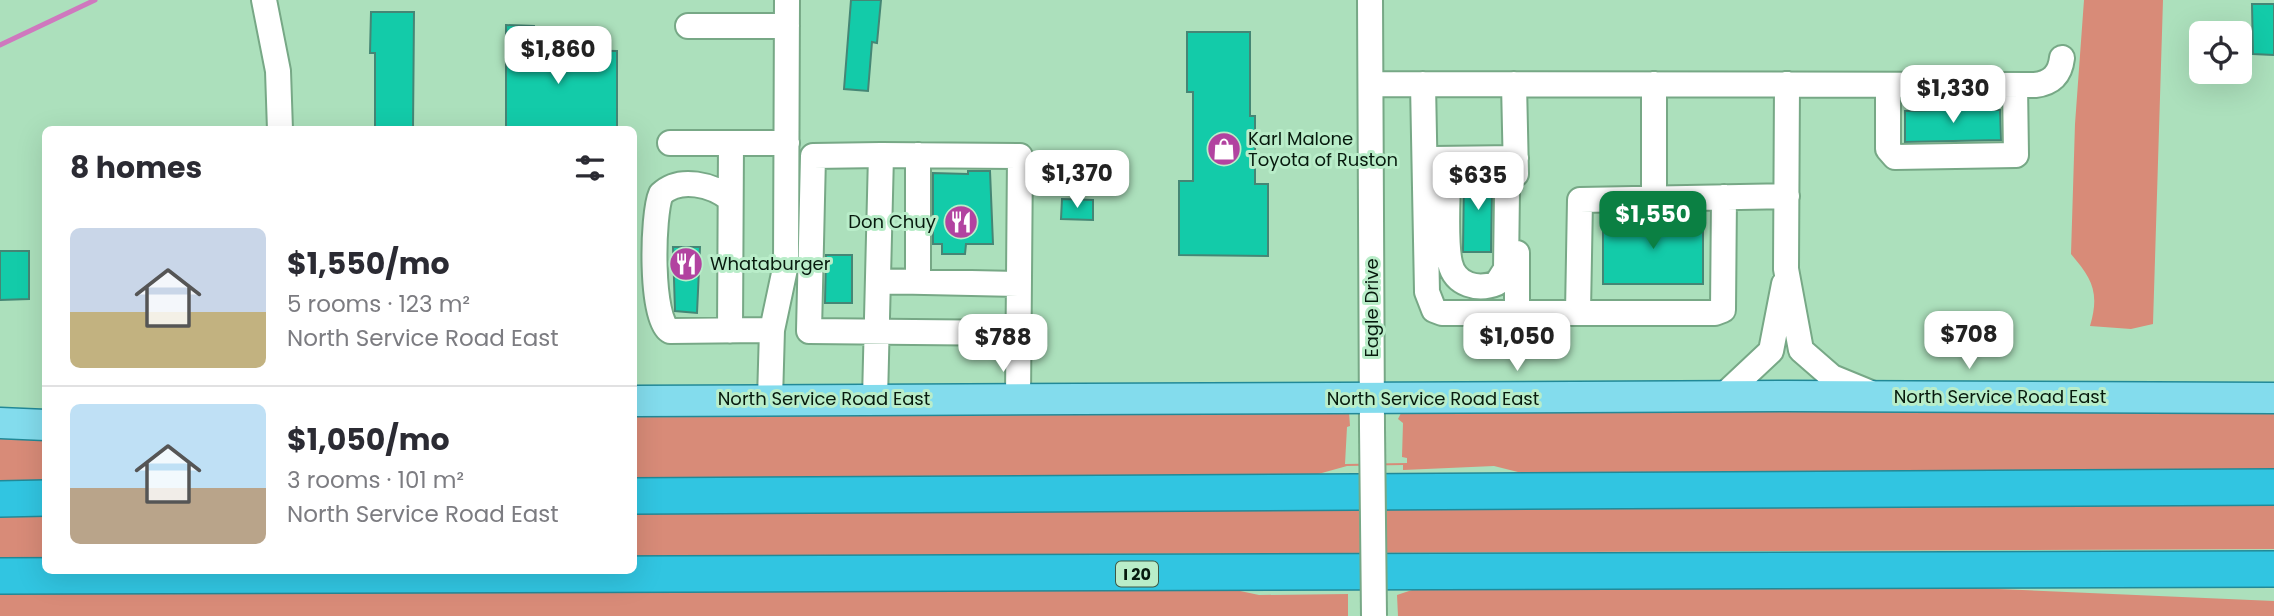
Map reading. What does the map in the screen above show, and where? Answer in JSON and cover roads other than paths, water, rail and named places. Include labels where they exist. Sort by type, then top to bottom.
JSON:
[{"type":"highway","points":[[637,496],[2274,487]]},
{"type":"highway","points":[[0,499],[42,498]]},
{"type":"highway","name":"I 20","points":[[0,576],[2274,569]]},
{"type":"highway","points":[[2168,570],[2274,581]]},
{"type":"main road","name":"North Service Road East","points":[[637,401],[1018,399],[1372,414],[1723,397],[2274,398]]},
{"type":"main road","points":[[0,423],[42,425]]},
{"type":"street","points":[[264,0],[278,71],[280,126]]},
{"type":"street","points":[[770,399],[772,330],[786,264],[787,0]]},
{"type":"street","name":"Eagle Drive","points":[[1370,0],[1374,616]]},
{"type":"street","points":[[688,26],[787,26]]},
{"type":"street","points":[[1371,84],[2044,84],[2056,75],[2062,58]]},
{"type":"street","points":[[1423,84],[1450,263],[1462,281],[1480,288],[1497,283],[1506,269],[1507,191],[1516,158]]},
{"type":"street","points":[[1514,84],[1517,313]]},
{"type":"street","points":[[1654,84],[1654,197]]},
{"type":"street","points":[[1723,397],[1771,351],[1786,269],[1787,84]]},
{"type":"street","points":[[1888,85],[1888,149],[1895,157],[2016,155],[2015,85]]},
{"type":"street","points":[[670,143],[787,143]]},
{"type":"street","points":[[730,331],[731,143]]},
{"type":"street","points":[[875,399],[881,155]]},
{"type":"street","points":[[918,155],[918,282]]},
{"type":"street","points":[[1018,399],[1019,334],[1018,284],[1020,156],[813,156],[810,331],[1019,334]]},
{"type":"street","points":[[1436,159],[1516,158]]},
{"type":"street","points":[[1436,159],[1430,304],[1434,310],[1443,313],[1715,313],[1723,310],[1724,197]]},
{"type":"street","points":[[730,199],[681,196],[667,205],[665,301],[669,323],[730,331],[772,330]]},
{"type":"street","points":[[1578,312],[1580,200],[1787,196]]},
{"type":"street","points":[[1786,269],[1801,350],[1832,377],[1878,396]]},
{"type":"street","points":[[878,281],[1018,284]]},
{"type":"waterway","points":[[0,45],[95,0]]},
{"type":"place","name":"Karl Malone Toyota of Ruston","points":[[1224,149]]},
{"type":"place","name":"Don Chuy","points":[[961,222]]},
{"type":"place","name":"Whataburger","points":[[686,264]]}]
